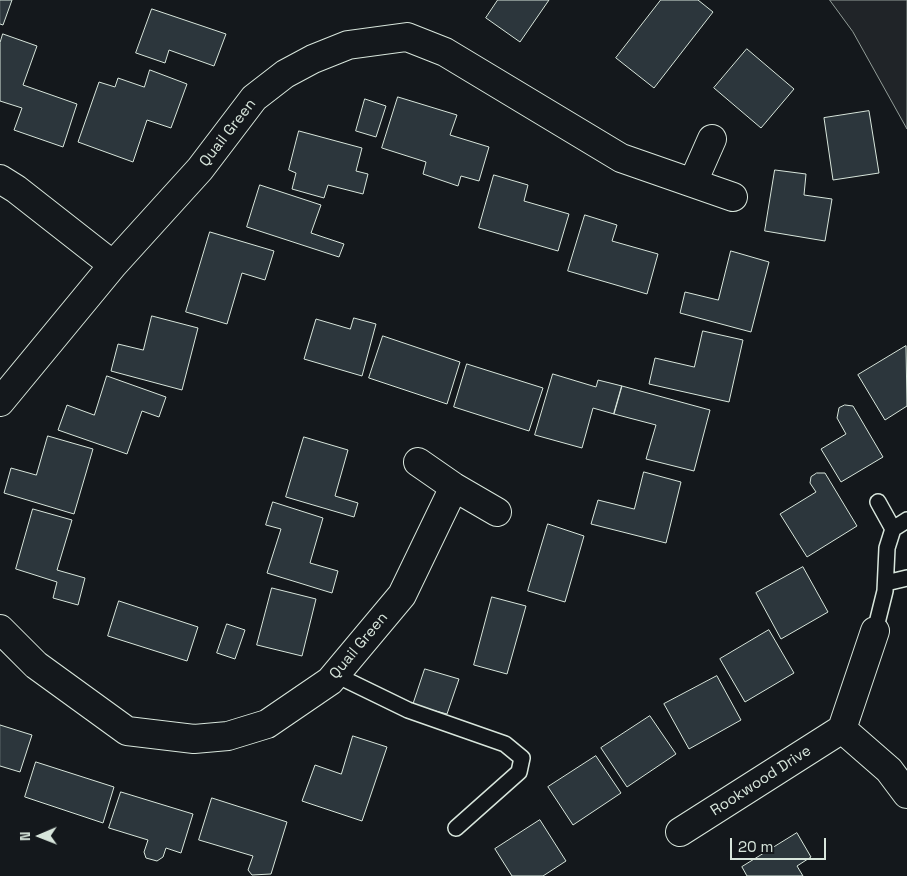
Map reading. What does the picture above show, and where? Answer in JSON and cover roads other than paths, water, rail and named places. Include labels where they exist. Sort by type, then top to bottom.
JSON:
[{"type":"street","name":"Quail Green","points":[[0,402],[113,265],[200,169],[254,98],[286,74],[313,59],[348,45],[407,37],[445,52],[621,158],[733,197]]},
{"type":"street","points":[[693,182],[712,139]]},
{"type":"street","points":[[0,179],[16,189],[113,265]]},
{"type":"street","points":[[418,462],[454,487],[497,512]]},
{"type":"street","name":"Quail Green","points":[[0,629],[36,665],[95,710],[126,730],[158,736],[194,739],[228,736],[267,724],[330,682],[402,595],[454,487]]},
{"type":"street","points":[[875,631],[842,729],[889,770],[907,794]]},
{"type":"street","name":"Rookwood Drive","points":[[680,832],[842,729]]},
{"type":"lane","points":[[878,502],[893,529]]},
{"type":"lane","points":[[875,631],[886,583],[887,548],[893,529],[907,520]]},
{"type":"lane","points":[[886,583],[907,578]]},
{"type":"lane","points":[[336,674],[408,710],[505,744],[522,758],[519,772],[456,828]]}]
